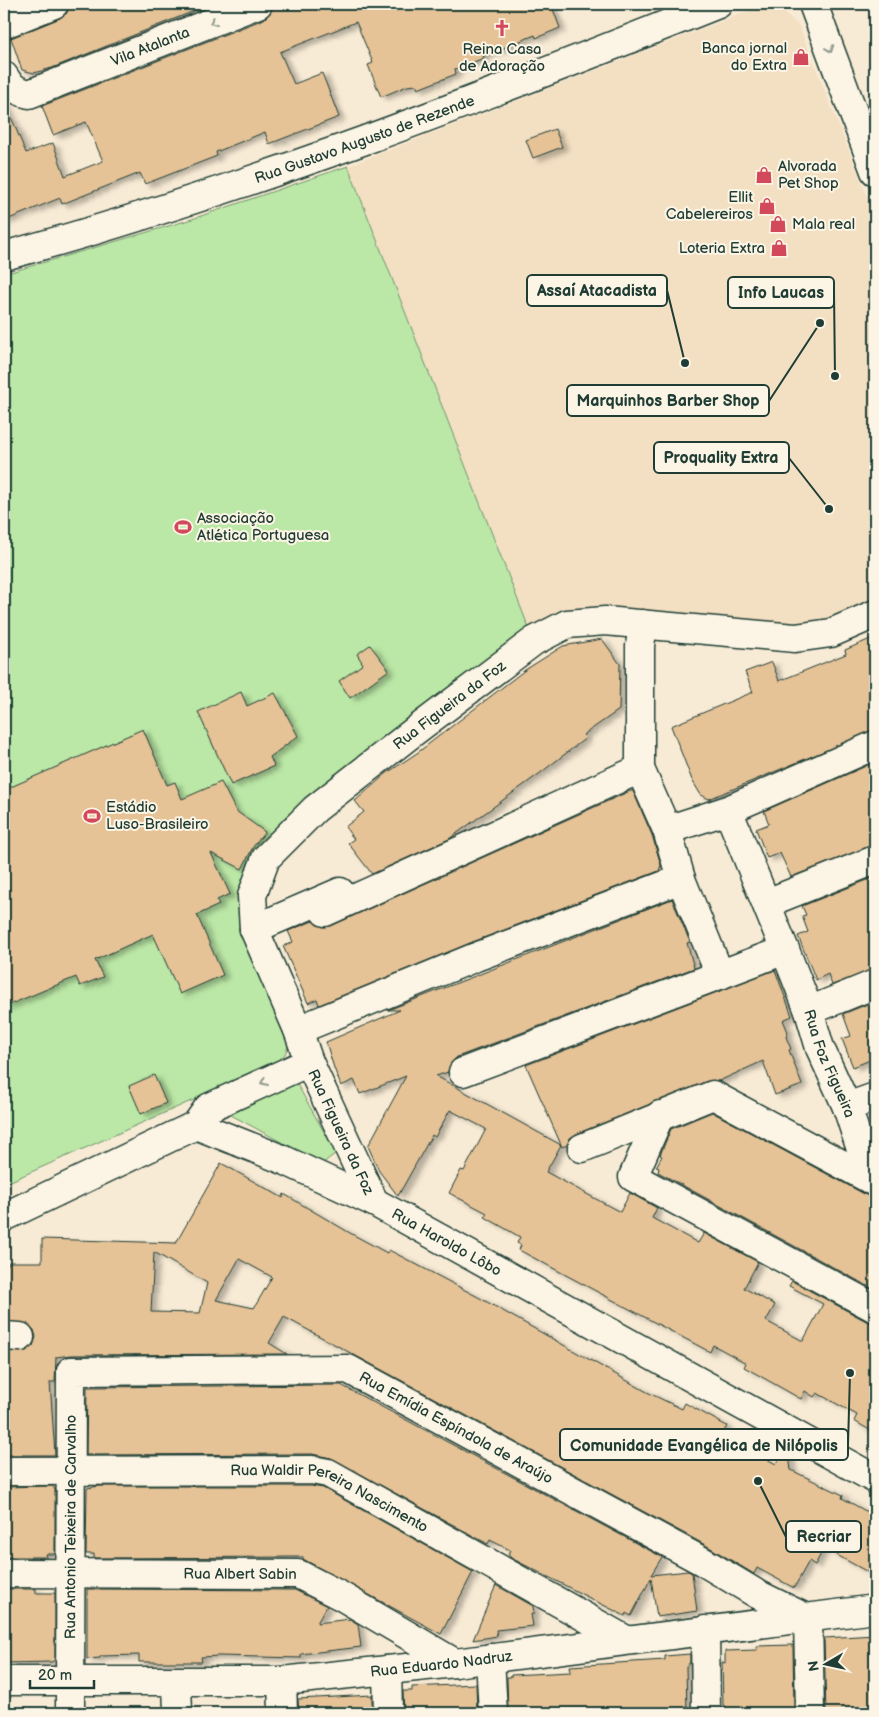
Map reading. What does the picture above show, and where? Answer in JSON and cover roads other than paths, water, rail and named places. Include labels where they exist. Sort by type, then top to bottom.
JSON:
[{"type":"street","points":[[4,24],[54,4]]},
{"type":"street","name":"Vila Atalanta","points":[[4,76],[9,85],[18,92],[30,94],[258,4]]},
{"type":"street","name":"Rua Gustavo Augusto de Rezende","points":[[4,256],[204,197],[523,81],[718,4]]},
{"type":"street","points":[[813,4],[875,171]]},
{"type":"street","name":"Rua Figueira da Foz","points":[[374,1202],[309,1062],[298,1030],[254,929],[252,896],[266,858],[315,809],[534,641],[567,624],[606,621],[641,635],[795,638],[831,633],[875,614]]},
{"type":"street","points":[[641,635],[640,769],[667,830],[681,879],[720,975]]},
{"type":"street","points":[[667,830],[728,810],[875,745]]},
{"type":"street","points":[[325,912],[640,769]]},
{"type":"street","name":"Rua Foz Figueira","points":[[728,810],[768,903],[809,1011],[820,1048],[847,1107],[873,1181]]},
{"type":"street","points":[[768,903],[875,860]]},
{"type":"street","points":[[298,1030],[476,957],[681,879]]},
{"type":"street","points":[[254,929],[364,882]]},
{"type":"street","points":[[462,1072],[785,950]]},
{"type":"street","points":[[809,1011],[875,984]]},
{"type":"street","name":"Rua Figueira da Foz","points":[[196,1125],[208,1108],[309,1062]]},
{"type":"street","points":[[582,1148],[660,1115],[713,1096],[873,1181]]},
{"type":"street","points":[[847,1107],[875,1097]]},
{"type":"street","points":[[660,1115],[633,1177],[875,1308]]},
{"type":"street","points":[[4,1217],[196,1125]]},
{"type":"street","name":"Rua Haroldo Lôbo","points":[[196,1125],[284,1160],[374,1202],[875,1478]]},
{"type":"street","name":"Rua Emídia Espíndola de Araújo","points":[[71,1371],[348,1369],[702,1561],[757,1594],[808,1619]]},
{"type":"street","name":"Rua Antonio Teixeira de Carvalho","points":[[70,1713],[71,1371]]},
{"type":"street","name":"Rua Waldir Pereira Nascimento","points":[[4,1471],[312,1470],[328,1473],[626,1640]]},
{"type":"street","name":"Rua Albert Sabin","points":[[4,1573],[298,1574],[341,1596],[454,1663]]},
{"type":"street","name":"Rua Eduardo Nadruz","points":[[4,1681],[282,1681],[454,1663],[875,1610]]},
{"type":"street","points":[[808,1619],[810,1713]]},
{"type":"street","points":[[705,1630],[706,1713]]},
{"type":"street","points":[[490,1658],[493,1713]]},
{"type":"street","points":[[387,1670],[388,1713]]},
{"type":"street","points":[[282,1681],[283,1713]]},
{"type":"street","points":[[177,1682],[178,1713]]},
{"type":"place","name":"Reina Casa de Adoração","points":[[502,28]]},
{"type":"place","name":"Banca jornal do Extra","points":[[801,57]]},
{"type":"place","name":"Alvorada Pet Shop","points":[[764,175]]},
{"type":"place","name":"Ellit Cabelereiros","points":[[767,206]]},
{"type":"place","name":"Mala real","points":[[778,224]]},
{"type":"place","name":"Loteria Extra","points":[[779,248]]},
{"type":"place","name":"Marquinhos Barber Shop","points":[[820,323]]},
{"type":"place","name":"Assaí Atacadista","points":[[685,363]]},
{"type":"place","name":"Info Laucas","points":[[835,376]]},
{"type":"place","name":"Proquality Extra","points":[[829,509]]},
{"type":"place","name":"Associação Atlética Portuguesa","points":[[183,527]]},
{"type":"place","name":"Estádio Luso-Brasileiro","points":[[92,816]]},
{"type":"place","name":"Comunidade Evangélica de Nilópolis","points":[[850,1373]]},
{"type":"place","name":"Recriar","points":[[758,1481]]}]
